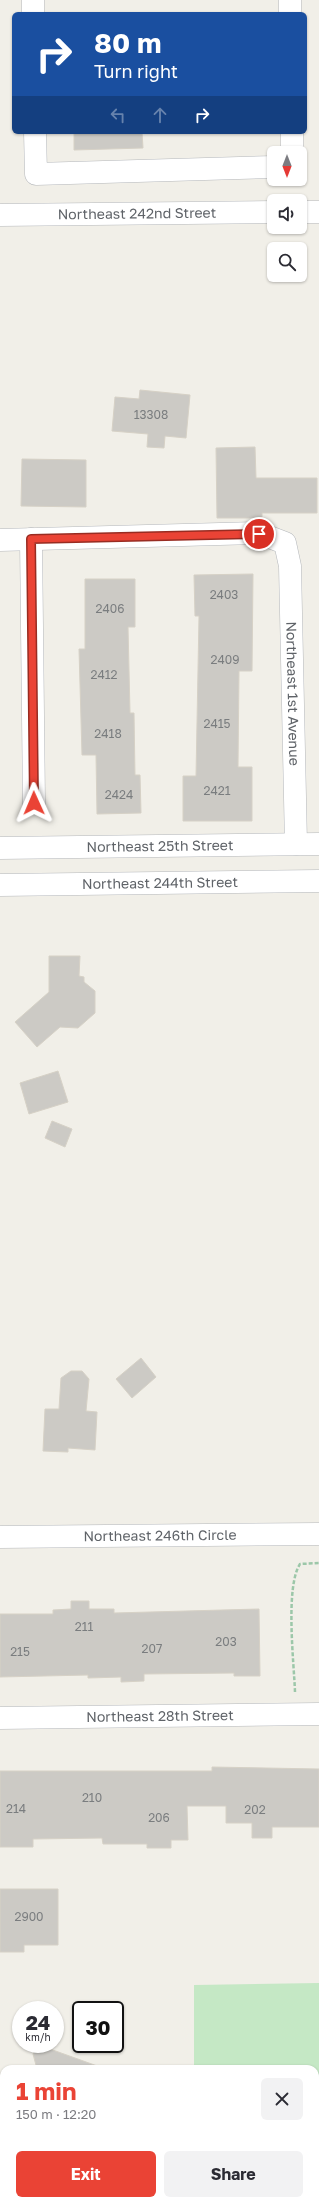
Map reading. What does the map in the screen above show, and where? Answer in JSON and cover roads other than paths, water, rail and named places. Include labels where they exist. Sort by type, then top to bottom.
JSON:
[{"type":"street","points":[[33,0],[33,12]]},
{"type":"street","points":[[290,0],[290,12]]},
{"type":"street","points":[[35,134],[36,174],[267,167]]},
{"type":"street","points":[[292,134],[292,146]]},
{"type":"street","name":"Northeast 242nd Street","points":[[0,215],[267,212]]},
{"type":"street","points":[[307,212],[319,212]]},
{"type":"street","name":"Northeast 1st Avenue","points":[[31,539],[259,534],[285,543],[290,566],[296,844]]},
{"type":"street","points":[[0,540],[31,539],[34,803]]},
{"type":"street","name":"Northeast 25th Street","points":[[0,848],[319,844]]},
{"type":"street","name":"Northeast 244th Street","points":[[0,885],[319,881]]},
{"type":"street","name":"Northeast 246th Circle","points":[[0,1537],[319,1534]]},
{"type":"street","name":"Northeast 28th Street","points":[[0,1718],[319,1714]]}]
